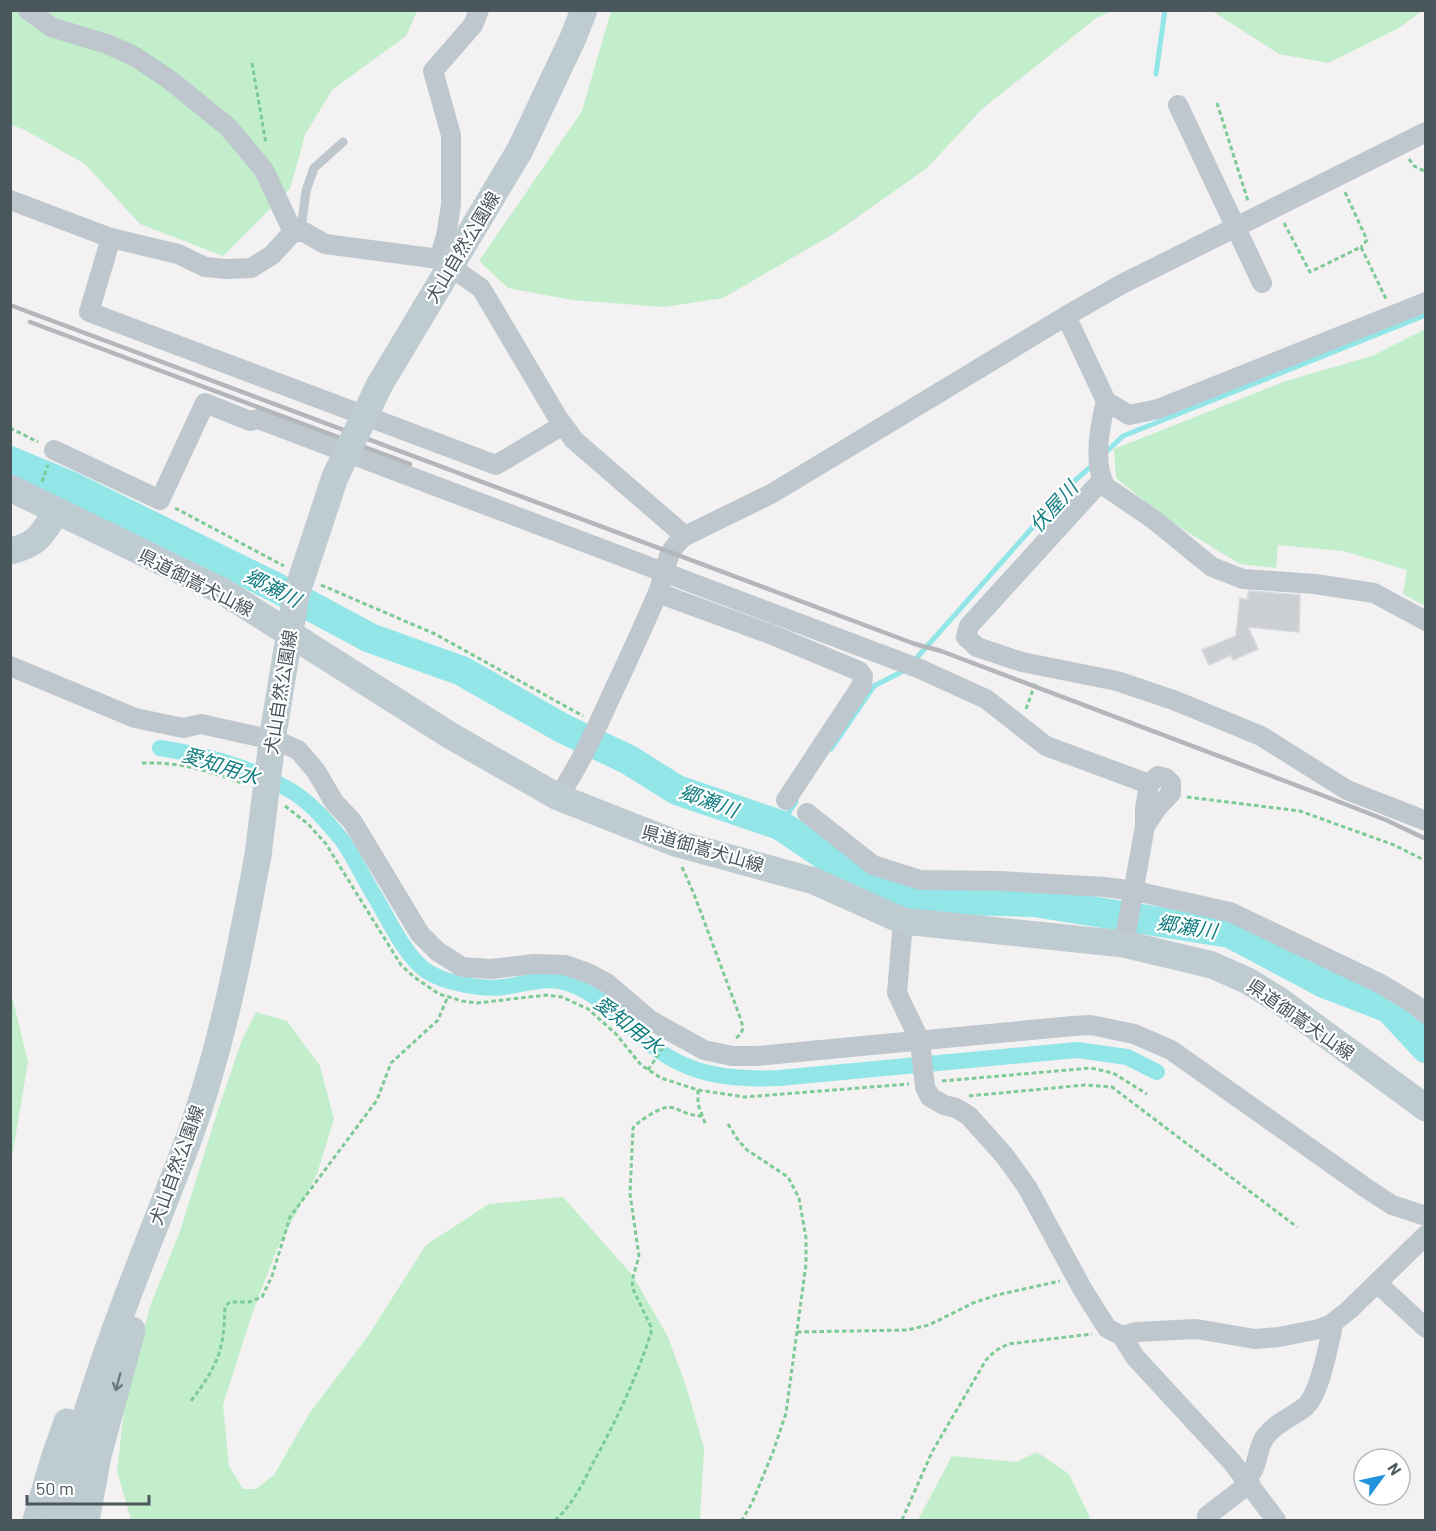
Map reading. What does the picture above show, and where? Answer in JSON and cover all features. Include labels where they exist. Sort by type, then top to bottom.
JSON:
[{"type":"main road","name":"犬山自然公園線","points":[[60,1521],[79,1437],[106,1353],[186,1145],[212,1062],[235,976],[258,855],[273,734],[296,595],[334,477],[380,384],[520,150],[584,10]]},
{"type":"main road","name":"県道御嵩犬山線","points":[[10,488],[224,592],[451,736],[558,797],[675,843],[814,881],[903,921],[1126,938],[1212,965],[1248,981],[1280,1001],[1425,1108]]},
{"type":"main road","points":[[10,551],[27,547],[37,540],[57,511]]},
{"type":"main road","points":[[36,1521],[54,1459],[126,1263],[163,1202]]},
{"type":"main road","points":[[86,1521],[98,1456],[140,1302],[147,1244]]},
{"type":"street","points":[[28,10],[51,27],[106,44],[143,62],[170,80],[228,127],[264,170],[293,232]]},
{"type":"street","points":[[439,259],[446,236],[451,205],[451,135],[433,71],[473,25],[478,10]]},
{"type":"street","points":[[1178,105],[1262,283]]},
{"type":"street","points":[[558,797],[599,723],[658,594],[669,553],[685,536],[771,494],[1122,284],[1425,132]]},
{"type":"street","points":[[10,200],[111,238],[178,254],[205,267],[227,270],[251,268],[273,255],[293,232],[304,232],[325,244],[439,259],[481,288],[574,440],[685,536]]},
{"type":"street","points":[[111,238],[89,312],[496,465],[563,425]]},
{"type":"street","points":[[1066,316],[1106,401],[1129,415],[1158,409],[1425,302]]},
{"type":"street","points":[[1106,401],[1098,442],[1102,480],[1106,487],[1153,519],[1212,567],[1243,579],[1316,584],[1374,592],[1425,621]]},
{"type":"street","points":[[54,450],[160,500],[205,403],[250,421],[258,419],[664,574],[899,660],[986,699],[1046,746],[1149,784]]},
{"type":"street","points":[[1102,480],[969,626],[966,637],[977,646],[1022,662],[1117,681],[1176,701],[1261,736],[1347,790],[1425,821]]},
{"type":"street","points":[[658,594],[770,634],[859,671],[863,676],[862,686],[786,800]]},
{"type":"street","points":[[10,666],[135,718],[183,728],[201,724],[278,741],[298,750],[316,771],[334,802],[352,821],[420,934],[437,951],[462,967],[491,969],[534,964],[565,965],[607,983],[650,1020],[673,1034],[704,1050],[732,1056],[757,1056],[1091,1025],[1134,1034],[1171,1050],[1374,1194],[1392,1205],[1425,1216]]},
{"type":"street","points":[[1126,938],[1145,826],[1144,809],[1149,784],[1158,776],[1166,778],[1171,783],[1171,793],[1145,826]]},
{"type":"street","points":[[807,813],[873,865],[920,880],[1000,881],[1105,887],[1135,891],[1230,912],[1381,984],[1414,1004],[1425,1014]]},
{"type":"street","points":[[903,921],[897,993],[920,1041],[925,1082],[930,1097],[969,1116],[1004,1155],[1027,1186],[1076,1278],[1114,1332],[1248,1481],[1276,1521]]},
{"type":"street","points":[[1114,1332],[1196,1329],[1255,1339],[1279,1337],[1330,1325],[1349,1310],[1425,1235]]},
{"type":"street","points":[[1377,1283],[1425,1328]]},
{"type":"street","points":[[1207,1516],[1248,1481],[1264,1439],[1273,1428],[1300,1410],[1312,1398],[1332,1331],[1330,1325]]},
{"type":"lane","points":[[293,232],[302,221],[306,191],[314,168],[343,142]]},
{"type":"path","points":[[252,63],[267,153],[264,170]]},
{"type":"path","points":[[1217,103],[1254,218]]},
{"type":"path","points":[[1282,219],[1310,272],[1361,247],[1367,240],[1344,189]]},
{"type":"path","points":[[1361,247],[1393,314]]},
{"type":"path","points":[[10,428],[54,450]]},
{"type":"path","points":[[160,500],[293,571]]},
{"type":"path","points":[[314,582],[435,634],[599,723]]},
{"type":"path","points":[[1020,725],[1042,666]]},
{"type":"path","points":[[1171,793],[1197,799],[1300,811],[1394,845],[1425,861]]},
{"type":"path","points":[[675,843],[675,853],[694,894],[743,1028],[742,1034],[737,1038],[728,1038]]},
{"type":"path","points":[[191,1401],[210,1377],[219,1359],[224,1337],[225,1306],[230,1302],[249,1302],[262,1297],[272,1276],[290,1216],[377,1100],[391,1063],[438,1020],[448,996]]},
{"type":"path","points":[[648,1070],[673,1034]]},
{"type":"path","points":[[962,1112],[966,1096],[1085,1085],[1112,1087],[1298,1227]]},
{"type":"path","points":[[698,1090],[698,1104],[706,1126]]},
{"type":"path","points":[[555,1521],[580,1488],[618,1417],[639,1370],[651,1333],[651,1327],[633,1289],[632,1281],[639,1256],[630,1194],[633,1128],[662,1107],[667,1106],[702,1116]]},
{"type":"path","points":[[729,1124],[738,1140],[747,1149],[788,1177],[799,1198],[806,1238],[806,1264],[786,1413],[773,1452],[742,1521]]},
{"type":"path","points":[[797,1332],[907,1330],[929,1325],[973,1303],[989,1298],[1076,1278]]},
{"type":"path","points":[[902,1521],[932,1452],[986,1360],[995,1351],[1008,1344],[1114,1332]]},
{"type":"green space","points":[[611,10],[1111,11],[1095,19],[982,109],[927,168],[835,233],[723,298],[664,307],[572,300],[508,288],[479,261],[582,111]]},
{"type":"green space","points":[[11,11],[417,11],[406,36],[332,90],[305,135],[290,189],[223,256],[140,224],[85,164],[23,129],[11,125]]},
{"type":"green space","points":[[1212,11],[1422,11],[1399,28],[1328,63],[1279,54]]},
{"type":"green space","points":[[1425,329],[1425,606],[1403,594],[1407,570],[1343,551],[1278,545],[1276,568],[1240,564],[1168,520],[1116,478],[1114,449],[1286,381],[1372,356]]},
{"type":"green space","points":[[11,997],[28,1062],[11,1163]]},
{"type":"green space","points":[[256,1012],[287,1021],[320,1066],[334,1119],[317,1174],[277,1249],[252,1314],[223,1405],[229,1466],[243,1489],[256,1489],[274,1475],[309,1414],[368,1336],[426,1245],[489,1204],[563,1197],[633,1276],[668,1337],[686,1386],[704,1448],[700,1520],[131,1520],[117,1471],[125,1403],[150,1306],[180,1231],[242,1040]]},
{"type":"green space","points":[[1037,1452],[1069,1474],[1091,1520],[918,1520],[952,1456],[1016,1462]]},
{"type":"building","points":[[1249,591],[1300,595],[1299,632],[1248,627],[1258,649],[1233,660],[1231,655],[1209,665],[1202,650],[1236,636],[1240,598],[1247,600]]},
{"type":"waterway","points":[[1156,74],[1165,10]]},
{"type":"waterway","name":"伏屋川","points":[[1104,454],[1123,436],[1426,315]]},
{"type":"waterway","name":"郷瀬川","points":[[10,461],[68,485],[277,588],[370,638],[462,671],[562,728],[629,760],[677,790],[780,825],[863,881],[924,899],[1034,902],[1230,933],[1324,983],[1389,1008],[1426,1048]]},
{"type":"waterway","name":"伏屋川","points":[[913,662],[1071,484],[1095,463]]},
{"type":"waterway","name":"伏屋川","points":[[831,749],[874,686],[907,669]]},
{"type":"waterway","name":"愛知用水","points":[[160,748],[195,754],[246,769],[293,792],[307,802],[351,853],[403,945],[417,963],[433,975],[452,982],[495,988],[544,980],[567,983],[603,1002],[668,1057],[698,1070],[729,1077],[779,1078],[1077,1050],[1127,1057],[1157,1072]]},
{"type":"waterway","name":"伏屋川","points":[[780,825],[796,802]]},
{"type":"railway","points":[[10,305],[915,644],[941,651],[1314,792],[1386,820],[1426,839]]},
{"type":"railway","points":[[30,322],[410,464]]}]
